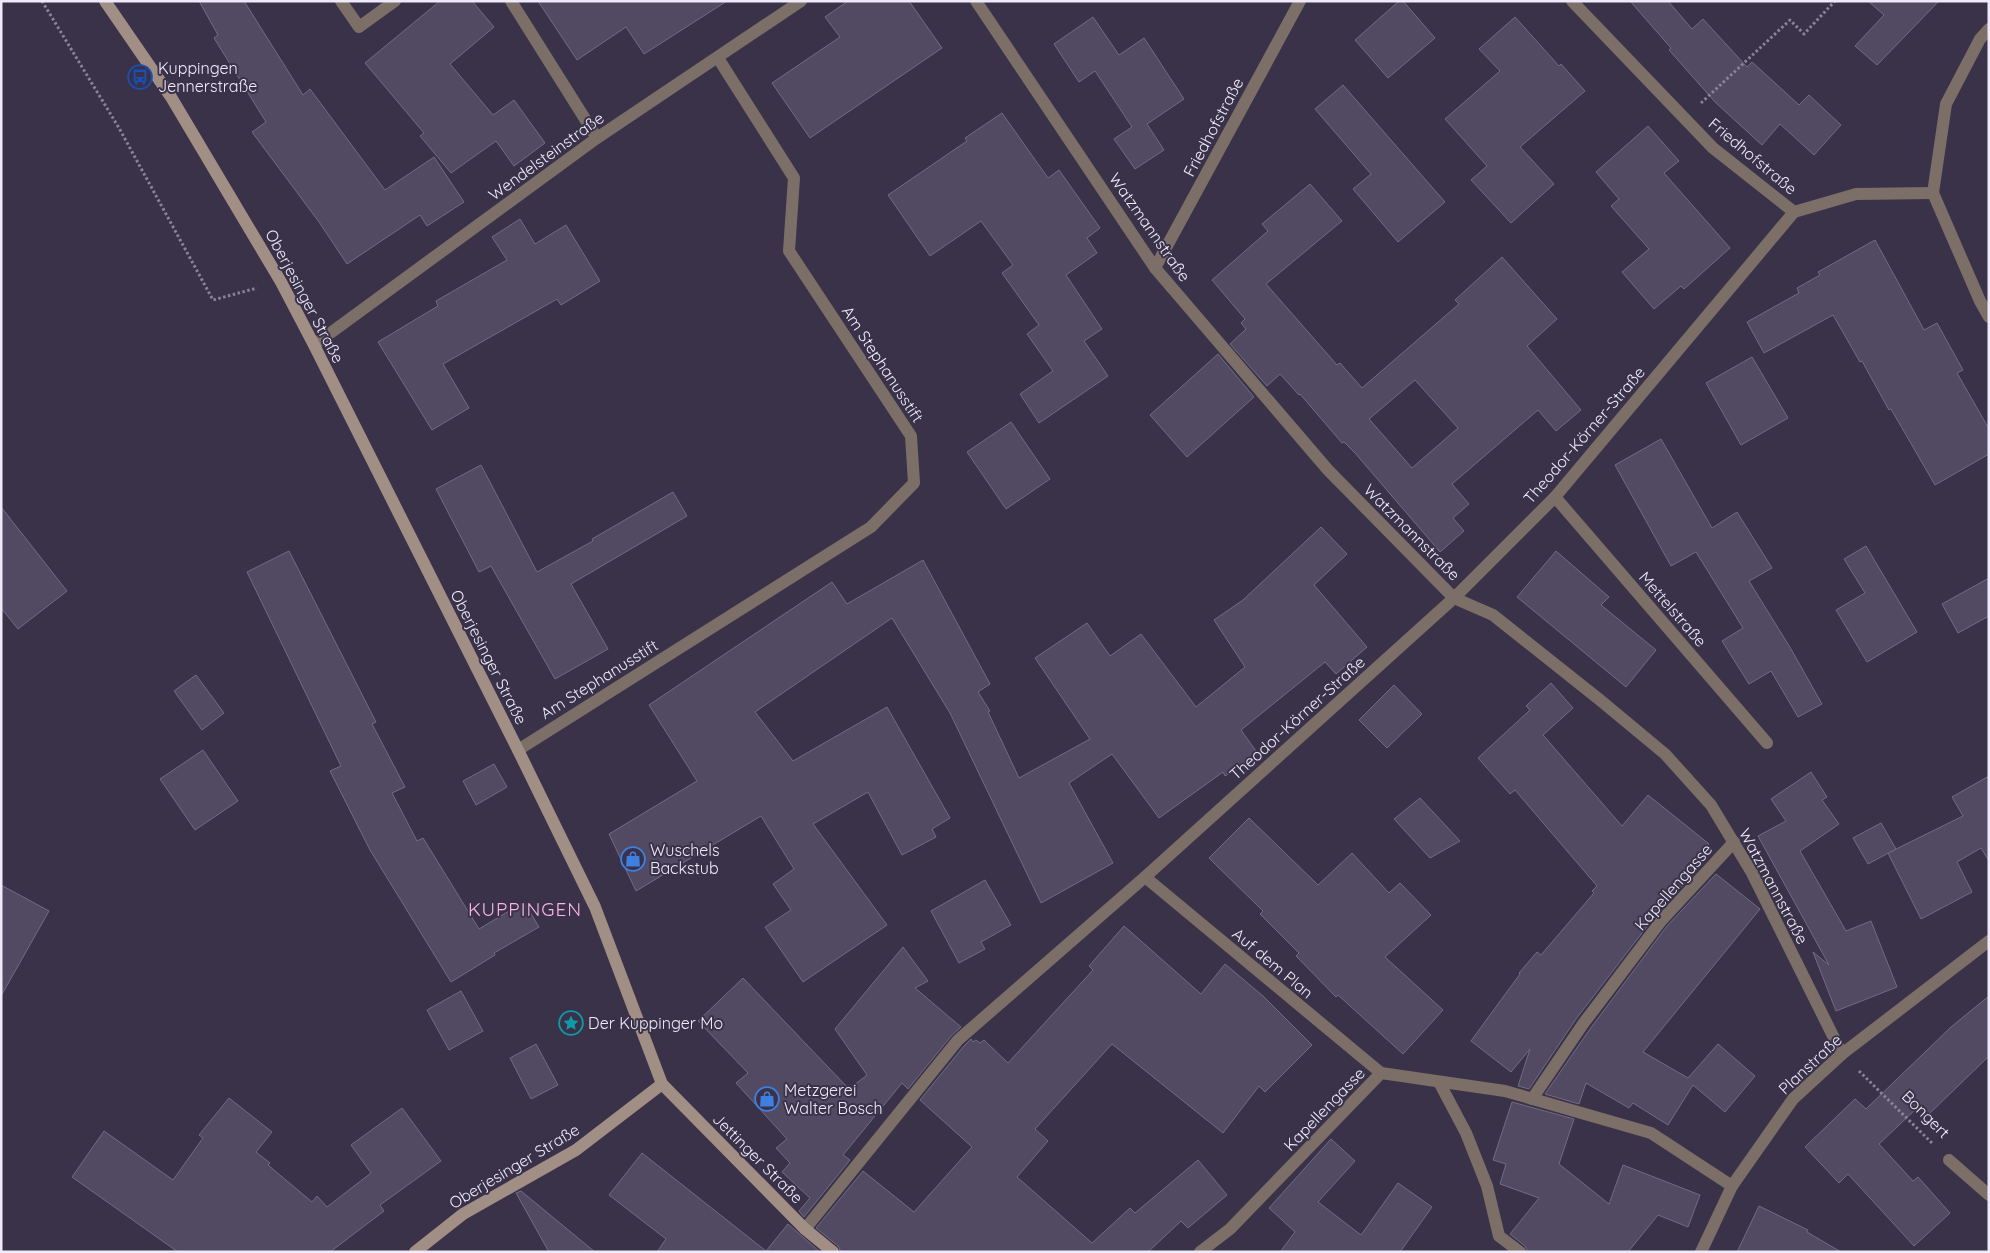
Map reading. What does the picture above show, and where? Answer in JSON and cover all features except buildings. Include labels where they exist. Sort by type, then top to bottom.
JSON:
[{"type":"main road","name":"Oberjesinger Straße","points":[[105,1],[171,97],[281,282],[314,345],[595,907],[662,1084],[576,1150],[463,1214],[415,1252]]},
{"type":"main road","name":"Jettinger Straße","points":[[662,1084],[805,1229],[833,1252]]},
{"type":"street","points":[[341,1],[359,27],[394,1]]},
{"type":"street","points":[[510,1],[597,138]]},
{"type":"street","name":"Wendelsteinstraße","points":[[314,345],[597,138],[801,1]]},
{"type":"street","name":"Watzmannstraße","points":[[976,1],[1156,268],[1328,470],[1454,598],[1493,615],[1665,754],[1710,805],[1752,873],[1842,1054]]},
{"type":"street","name":"Friedhofstraße","points":[[1156,268],[1300,1]]},
{"type":"street","name":"Friedhofstraße","points":[[1572,1],[1713,148],[1794,212],[1856,194],[1933,193]]},
{"type":"street","points":[[1989,29],[1980,39],[1946,104],[1933,193],[1984,298],[1989,317]]},
{"type":"street","name":"Am Stephanusstift","points":[[518,750],[871,527],[914,483],[911,436],[789,250],[794,178],[718,58]]},
{"type":"street","name":"Theodor-Körner-Straße","points":[[805,1229],[958,1040],[1144,878],[1454,598],[1555,497],[1794,212]]},
{"type":"street","name":"Mettelstraße","points":[[1555,497],[1767,743]]},
{"type":"street","name":"Kapellengasse","points":[[1532,1099],[1583,1024],[1662,921],[1734,842]]},
{"type":"street","name":"Auf dem Plan","points":[[1144,878],[1381,1073]]},
{"type":"street","name":"Planstraße","points":[[1702,1252],[1732,1186],[1793,1099],[1842,1054],[1989,941]]},
{"type":"street","name":"Kapellengasse","points":[[1200,1252],[1230,1229],[1381,1073],[1505,1091],[1651,1133],[1732,1186]]},
{"type":"street","points":[[1439,1082],[1466,1133],[1480,1168],[1487,1186],[1499,1236],[1520,1252]]},
{"type":"street","name":"Bongert","points":[[1949,1160],[1989,1195]]},
{"type":"path","points":[[42,1],[119,128],[213,300],[281,282]]},
{"type":"path","points":[[1684,118],[1790,20],[1804,34],[1835,1]]},
{"type":"path","name":"Bongert","points":[[1842,1054],[1949,1160]]},
{"type":"place","name":"Kuppingen Jennerstraße","points":[[140,77]]},
{"type":"place","name":"Wuschels Backstub","points":[[633,859]]},
{"type":"place","name":"Der Kuppinger Mo","points":[[571,1023]]},
{"type":"place","name":"Metzgerei Walter Bosch","points":[[767,1099]]},
{"type":"district","name":"KUPPINGEN","points":[[525,909]]}]
